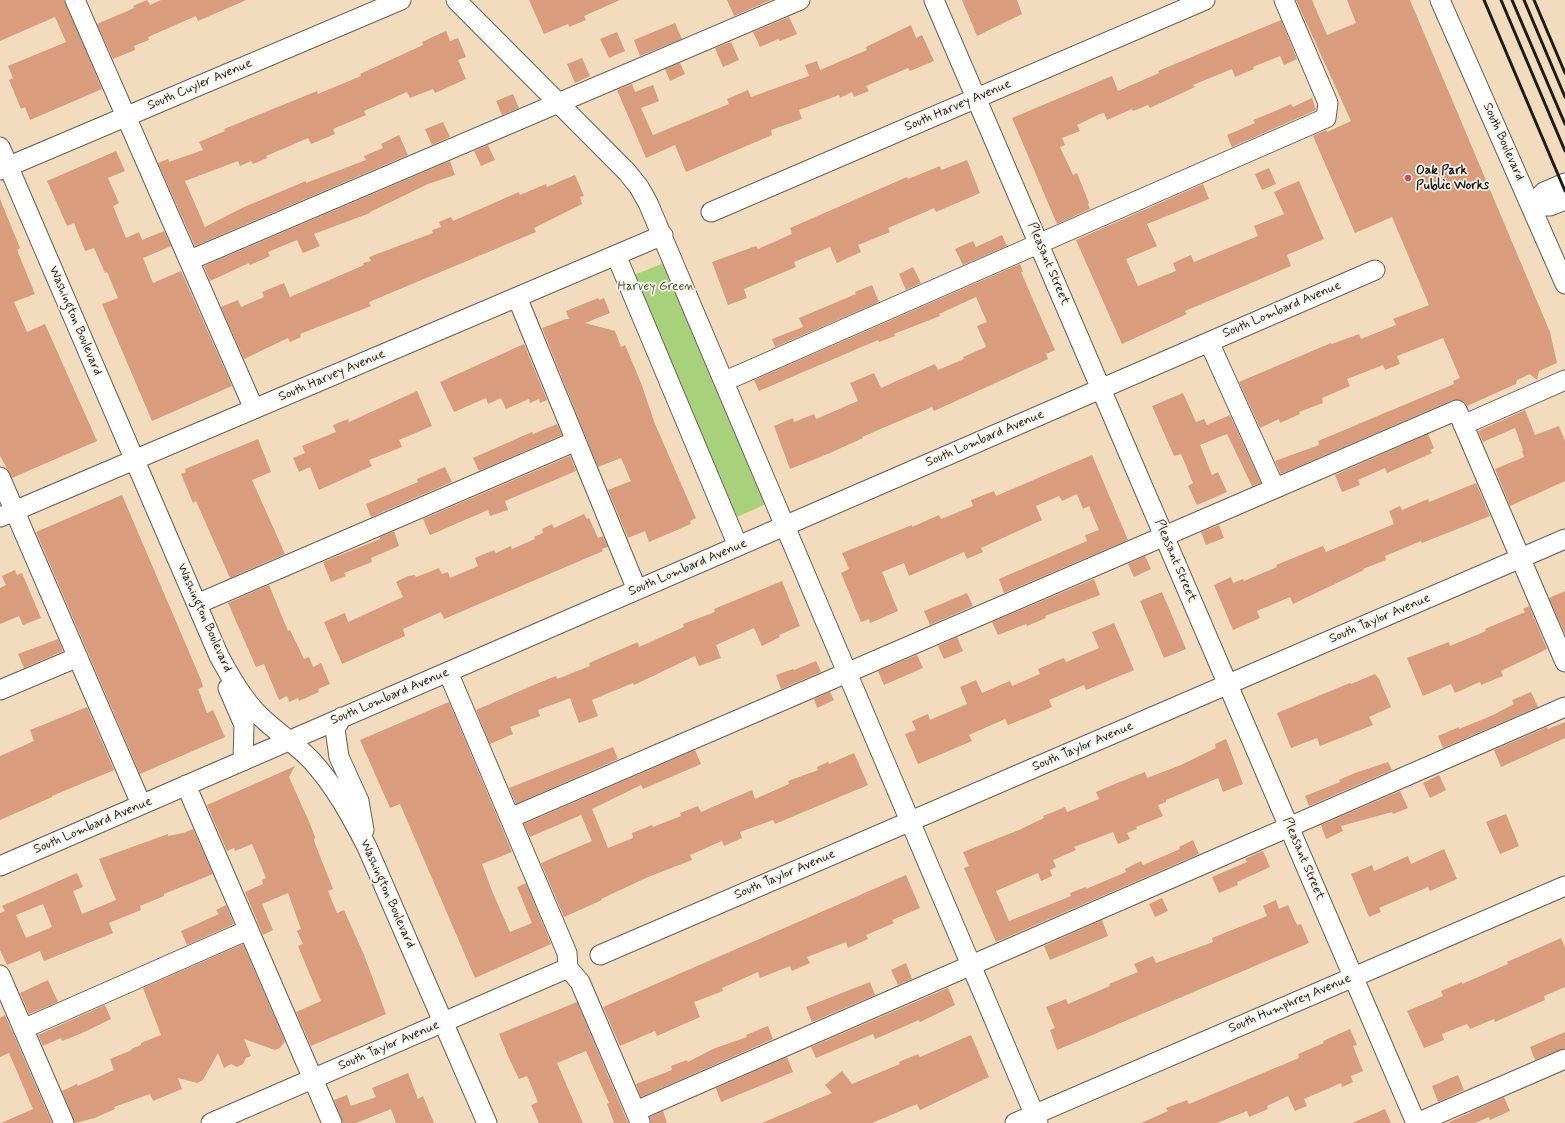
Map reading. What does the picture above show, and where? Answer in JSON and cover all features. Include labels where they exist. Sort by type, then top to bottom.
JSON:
[{"type":"street","points":[[75,0],[254,409]]},
{"type":"street","name":"South Cuyler Avenue","points":[[4,168],[401,0]]},
{"type":"street","points":[[456,0],[627,172],[639,187],[663,235],[1036,1119]]},
{"type":"street","points":[[190,260],[800,0]]},
{"type":"street","name":"Pleasant Street","points":[[934,0],[1417,1123]]},
{"type":"street","name":"South Harvey Avenue","points":[[711,212],[1205,0]]},
{"type":"street","points":[[725,381],[1326,118],[1328,103],[1284,0]]},
{"type":"street","name":"South Boulevard","points":[[1440,0],[1565,284]]},
{"type":"street","name":"Washington Boulevard","points":[[0,147],[4,168],[134,460],[219,656],[245,699],[261,718],[310,759],[332,785],[350,813],[367,847],[487,1123]]},
{"type":"street","points":[[1531,206],[1544,192],[1565,183]]},
{"type":"street","points":[[1531,206],[1550,206],[1565,200]]},
{"type":"street","name":"South Harvey Avenue","points":[[7,514],[663,235]]},
{"type":"street","points":[[616,255],[738,546]]},
{"type":"street","name":"South Lombard Avenue","points":[[0,866],[1375,270]]},
{"type":"street","points":[[517,297],[636,590]]},
{"type":"street","points":[[1209,342],[1275,488]]},
{"type":"street","points":[[1463,425],[1565,380]]},
{"type":"street","points":[[510,818],[1457,410],[1565,662]]},
{"type":"street","points":[[197,604],[576,441]]},
{"type":"street","points":[[0,477],[7,514],[78,657],[142,804]]},
{"type":"street","name":"South Taylor Avenue","points":[[600,955],[1565,539]]},
{"type":"street","points":[[219,656],[229,690],[244,726],[243,760]]},
{"type":"street","points":[[0,690],[78,657]]},
{"type":"street","points":[[448,672],[568,953],[568,968],[580,982],[638,1117],[972,965],[1565,707]]},
{"type":"street","points":[[342,718],[335,729],[339,757],[359,801],[367,847]]},
{"type":"street","points":[[186,785],[332,1123]]},
{"type":"street","name":"South Humphrey Avenue","points":[[1015,1123],[1036,1119],[1354,977],[1565,886]]},
{"type":"street","points":[[23,1028],[248,930]]},
{"type":"street","name":"South Taylor Avenue","points":[[211,1123],[568,968]]},
{"type":"street","points":[[0,975],[64,1123]]},
{"type":"street","points":[[1417,1123],[1565,1060]]},
{"type":"green space","name":"Harvey Green","points":[[664,263],[766,504],[737,517],[634,275]]},
{"type":"building","points":[[0,0],[64,0],[102,89],[30,120],[25,107],[21,109],[9,80],[13,78],[8,66],[66,42],[55,17],[0,41]]},
{"type":"building","points":[[147,0],[150,5],[161,0],[246,0],[198,21],[196,16],[148,37],[149,40],[134,46],[135,50],[113,59],[97,24],[134,8],[133,6]]},
{"type":"building","points":[[529,0],[620,0],[584,16],[586,20],[569,27],[568,24],[544,34]]},
{"type":"building","points":[[727,0],[771,0],[734,16]]},
{"type":"building","points":[[962,0],[1017,0],[1022,14],[977,36]]},
{"type":"building","name":"Oak Park Public Works","points":[[1296,0],[1312,0],[1327,35],[1356,23],[1347,0],[1410,0],[1550,332],[1557,363],[1539,371],[1537,380],[1530,374],[1517,380],[1516,384],[1467,406],[1463,401],[1453,400],[1281,474],[1275,461],[1319,445],[1318,441],[1454,384],[1453,381],[1460,378],[1443,338],[1397,356],[1400,364],[1385,370],[1383,365],[1347,379],[1350,386],[1322,398],[1323,403],[1299,412],[1300,414],[1280,423],[1279,419],[1260,428],[1239,382],[1331,343],[1332,344],[1359,334],[1361,339],[1396,325],[1393,319],[1429,305],[1392,217],[1355,233],[1313,136],[1326,130],[1327,132],[1351,121]]},
{"type":"building","points":[[789,17],[797,34],[780,41],[778,39],[760,47],[753,32]]},
{"type":"building","points":[[1281,20],[1297,59],[1284,65],[1280,56],[1253,67],[1254,69],[1235,77],[1232,69],[1193,85],[1195,87],[1150,108],[1148,105],[1133,111],[1132,109],[1107,120],[1104,113],[1100,114],[1077,125],[1080,131],[1062,138],[1065,145],[1060,147],[1073,175],[1077,173],[1090,209],[1057,224],[1012,118],[1112,76],[1118,91],[1159,73],[1158,71]]},
{"type":"building","points":[[675,23],[682,39],[640,56],[634,40]]},
{"type":"building","points":[[911,25],[916,38],[922,35],[934,61],[910,71],[908,68],[866,86],[869,91],[854,97],[852,92],[840,98],[839,95],[799,110],[802,119],[771,130],[772,135],[686,172],[675,145],[646,158],[617,90],[632,84],[635,92],[653,85],[659,101],[641,108],[653,135],[729,104],[727,99],[748,90],[751,97],[809,76],[805,65],[817,61],[820,70],[867,50],[866,47]]},
{"type":"building","points":[[446,31],[450,41],[458,38],[466,57],[458,60],[466,79],[435,93],[433,89],[410,98],[407,92],[364,111],[366,115],[333,129],[335,134],[311,144],[308,138],[266,156],[267,158],[253,164],[251,161],[240,166],[238,161],[185,181],[205,227],[242,208],[306,181],[306,183],[366,160],[364,156],[383,148],[381,144],[399,135],[408,155],[195,246],[158,163],[168,159],[169,162],[203,150],[199,142],[225,131],[224,129],[317,91],[318,94],[361,76],[360,74],[423,45],[422,42]]},
{"type":"building","points":[[617,32],[625,51],[609,58],[600,39]]},
{"type":"building","points":[[731,42],[739,60],[723,67],[715,48]]},
{"type":"building","points":[[582,58],[590,76],[575,83],[567,64]]},
{"type":"building","points":[[680,63],[685,74],[670,81],[665,69]]},
{"type":"building","points":[[513,94],[519,108],[502,115],[496,101]]},
{"type":"building","points":[[1312,98],[1316,110],[1232,147],[1227,135],[1255,123],[1253,120],[1291,104],[1293,107]]},
{"type":"building","points":[[443,122],[450,137],[432,145],[425,129]]},
{"type":"building","points":[[488,145],[495,160],[481,166],[474,151]]},
{"type":"building","points":[[116,151],[125,171],[108,178],[119,203],[113,206],[126,238],[139,232],[142,240],[164,231],[171,246],[143,258],[153,283],[181,271],[232,386],[152,421],[102,304],[118,298],[107,272],[105,273],[94,248],[85,251],[74,223],[67,226],[47,181]]},
{"type":"building","points":[[967,160],[980,193],[936,212],[934,208],[888,228],[890,232],[858,245],[861,252],[837,263],[830,247],[794,262],[796,267],[744,289],[747,298],[728,305],[712,262],[756,246],[758,249],[792,234],[790,228],[907,177],[908,179],[940,166],[941,170]]},
{"type":"building","points":[[450,161],[455,175],[428,184],[370,213],[314,234],[320,246],[303,253],[297,240],[268,252],[270,256],[250,265],[249,263],[210,281],[204,266]]},
{"type":"building","points":[[1269,168],[1276,184],[1262,190],[1255,174]]},
{"type":"building","points":[[575,175],[584,196],[580,197],[582,204],[534,228],[536,232],[369,302],[371,306],[300,334],[301,337],[290,342],[288,338],[244,359],[221,307],[238,300],[241,307],[264,297],[262,292],[284,283],[290,297],[364,265],[363,263],[371,261],[369,257],[433,233],[432,230],[441,227],[439,222],[451,217],[453,221],[519,192],[520,195],[546,184],[547,187]]},
{"type":"building","points":[[1299,181],[1324,239],[1287,255],[1291,266],[1185,311],[1187,314],[1122,344],[1076,240],[1203,184],[1209,199],[1147,224],[1157,246],[1126,259],[1138,286],[1176,271],[1173,263],[1191,255],[1194,262],[1258,236],[1254,226],[1284,214],[1274,192]]},
{"type":"building","points":[[0,199],[20,248],[17,250],[35,294],[14,302],[27,332],[45,324],[97,441],[12,478],[0,456]]},
{"type":"building","points":[[1002,235],[1007,246],[963,265],[955,249],[973,241],[976,247]]},
{"type":"building","points":[[1020,264],[1023,272],[1021,272],[1055,350],[1046,354],[1048,359],[934,411],[932,407],[862,437],[863,438],[830,453],[790,469],[774,426],[793,418],[794,422],[814,414],[816,419],[858,401],[850,383],[874,373],[881,388],[935,364],[938,370],[964,359],[963,357],[986,347],[977,326],[987,322],[976,297],[939,314],[940,316],[894,334],[895,336],[879,342],[878,340],[759,391],[754,380]]},
{"type":"building","points":[[913,267],[921,283],[906,290],[899,274]]},
{"type":"building","points":[[872,285],[879,302],[775,347],[772,339],[803,327],[799,318],[856,294],[855,292]]},
{"type":"building","points":[[598,298],[599,300],[604,298],[610,313],[585,323],[615,331],[621,347],[625,345],[641,383],[655,424],[696,518],[690,521],[691,524],[649,542],[645,531],[628,538],[608,490],[631,481],[621,458],[598,467],[542,328],[569,319],[566,311]]},
{"type":"building","points":[[524,344],[547,400],[540,403],[539,399],[530,403],[529,399],[506,409],[501,398],[488,404],[486,398],[454,412],[440,382]]},
{"type":"building","points":[[417,391],[432,426],[399,440],[402,447],[369,460],[372,466],[319,490],[310,467],[299,472],[293,458],[305,453],[302,446],[336,432],[333,425],[348,419],[349,422]]},
{"type":"building","points":[[1183,393],[1196,422],[1204,419],[1207,425],[1230,415],[1261,483],[1252,486],[1227,434],[1200,445],[1212,475],[1218,472],[1227,492],[1197,505],[1188,486],[1193,483],[1181,454],[1174,456],[1152,406]]},
{"type":"building","points":[[1525,410],[1535,435],[1559,426],[1565,441],[1565,481],[1510,506],[1495,469],[1524,457],[1515,428],[1483,442],[1478,431]]},
{"type":"building","points":[[557,424],[562,435],[479,471],[473,458],[532,432],[533,434]]},
{"type":"building","points":[[1428,434],[1434,448],[1430,450],[1432,453],[1387,473],[1385,468],[1358,480],[1360,485],[1342,492],[1335,475]]},
{"type":"building","points":[[258,439],[271,472],[252,480],[285,554],[230,578],[196,501],[193,503],[181,474],[186,472],[185,469]]},
{"type":"building","points":[[1092,455],[1128,540],[1004,593],[999,579],[1087,541],[1085,535],[1099,530],[1089,506],[1083,509],[1077,494],[1062,501],[1059,496],[1036,506],[1042,520],[981,548],[983,552],[967,559],[964,552],[909,576],[904,563],[882,572],[898,611],[870,623],[869,619],[861,622],[841,573],[849,569],[842,553],[912,525],[912,527],[939,515],[941,519],[973,506],[971,500],[994,491],[996,496]]},
{"type":"building","points":[[570,456],[576,471],[505,501],[508,510],[490,516],[488,510],[430,535],[423,519]]},
{"type":"building","points":[[445,467],[452,482],[371,517],[366,504],[418,482],[417,479]]},
{"type":"building","points":[[1476,483],[1490,516],[1422,543],[1421,541],[1385,556],[1386,560],[1363,569],[1364,570],[1293,604],[1290,597],[1257,611],[1260,618],[1233,630],[1214,585],[1231,577],[1233,583],[1243,579],[1244,581],[1277,567],[1276,565],[1323,546],[1326,552],[1394,524],[1389,511],[1400,506],[1402,510],[1428,499],[1429,502]]},
{"type":"building","points":[[122,495],[201,680],[203,687],[198,689],[207,713],[213,710],[225,737],[140,774],[36,532]]},
{"type":"building","points":[[584,514],[587,519],[589,518],[598,538],[603,536],[608,547],[602,549],[603,551],[444,619],[441,612],[403,629],[405,636],[342,664],[324,622],[345,613],[348,622],[403,597],[396,582],[408,576],[415,575],[416,577],[439,568],[442,574],[448,572],[450,578],[478,566],[475,558],[494,550],[496,553],[511,546],[512,549],[535,539],[534,537],[543,533],[542,529],[552,524],[554,528]]},
{"type":"building","points":[[1219,525],[1224,538],[1206,545],[1201,532]]},
{"type":"building","points":[[394,531],[399,546],[371,558],[372,562],[344,573],[346,576],[331,582],[323,562],[380,539],[380,537]]},
{"type":"building","points":[[1145,556],[1151,569],[1134,577],[1128,564]]},
{"type":"building","points":[[15,570],[17,575],[22,573],[41,618],[23,625],[19,616],[0,624],[0,588],[6,585],[2,576]]},
{"type":"building","points":[[1094,579],[1100,595],[1045,616],[1046,618],[1027,626],[1026,624],[998,635],[992,622]]},
{"type":"building","points":[[782,581],[800,626],[779,635],[780,637],[762,646],[754,628],[716,645],[721,658],[699,666],[695,656],[634,685],[633,683],[592,700],[598,716],[579,723],[570,698],[538,710],[540,716],[510,727],[513,734],[490,744],[476,710],[556,676],[557,679],[590,666],[589,663],[638,642],[639,647],[684,627],[683,624],[715,612],[714,609]]},
{"type":"building","points":[[269,585],[288,631],[290,630],[304,659],[309,657],[313,667],[321,663],[330,684],[318,689],[319,692],[299,701],[298,698],[289,702],[287,696],[279,700],[264,664],[256,667],[228,603]]},
{"type":"building","points":[[1565,591],[1565,634],[1549,598]]},
{"type":"building","points":[[1162,592],[1186,649],[1164,658],[1140,601]]},
{"type":"building","points":[[967,593],[973,606],[930,625],[924,611]]},
{"type":"building","points":[[1529,606],[1547,649],[1501,671],[1503,676],[1481,685],[1480,682],[1455,693],[1451,684],[1423,696],[1407,658],[1449,642],[1450,646],[1486,631],[1485,629],[1525,612],[1523,609]]},
{"type":"building","points":[[1114,623],[1134,670],[1086,690],[1084,685],[1049,700],[1052,707],[1008,725],[1005,719],[969,735],[972,741],[918,764],[905,734],[916,730],[912,721],[928,714],[930,720],[967,704],[960,687],[976,680],[982,693],[1010,681],[1012,686],[1040,674],[1038,669],[1064,658],[1066,662],[1099,648],[1092,632]]},
{"type":"building","points":[[957,637],[963,651],[944,659],[938,646]]},
{"type":"building","points":[[58,639],[63,651],[24,668],[18,654]]},
{"type":"building","points":[[917,655],[923,668],[884,685],[878,671]]},
{"type":"building","points":[[816,661],[821,672],[781,689],[776,675],[793,669],[794,670]]},
{"type":"building","points":[[1375,674],[1379,679],[1391,707],[1369,717],[1373,725],[1320,746],[1317,738],[1291,748],[1277,713]]},
{"type":"building","points":[[830,692],[834,700],[817,708],[814,699]]},
{"type":"building","points":[[1531,692],[1538,707],[1443,748],[1438,736],[1491,716],[1514,704],[1512,700]]},
{"type":"building","points":[[449,702],[512,852],[482,864],[492,891],[510,932],[532,923],[517,887],[526,883],[551,944],[475,978],[400,804],[390,808],[360,740]]},
{"type":"building","points":[[87,707],[114,770],[0,820],[0,756],[34,741],[30,730]]},
{"type":"building","points":[[1565,722],[1565,738],[1501,767],[1494,750],[1547,727],[1548,729]]},
{"type":"building","points":[[1226,739],[1243,784],[1223,792],[1218,778],[1166,800],[1166,802],[1158,805],[1163,816],[1136,827],[1137,829],[1127,833],[1130,839],[1118,844],[1113,832],[1074,847],[1076,850],[1053,860],[1056,867],[1050,870],[1052,876],[1041,881],[1038,873],[996,891],[1009,921],[1071,896],[1070,893],[1086,887],[1086,889],[1126,872],[1125,869],[1141,861],[1143,865],[1180,849],[1179,847],[1193,840],[1199,854],[996,942],[964,868],[969,866],[963,852],[1019,830],[1044,818],[1043,816],[1065,807],[1067,812],[1099,799],[1096,792],[1117,783],[1145,772],[1147,778],[1181,765],[1216,748],[1215,744]]},
{"type":"building","points":[[613,747],[618,759],[516,804],[509,788]]},
{"type":"building","points":[[695,750],[701,764],[643,789],[641,785],[592,809],[608,848],[633,838],[632,833],[652,825],[653,827],[681,816],[680,813],[698,806],[701,812],[752,790],[755,799],[789,784],[788,781],[818,770],[817,767],[828,762],[829,764],[854,753],[868,785],[775,824],[773,820],[740,832],[742,838],[724,846],[722,841],[690,855],[692,860],[648,877],[564,917],[541,863],[592,841],[581,815],[530,837],[524,824]]},
{"type":"building","points":[[1388,762],[1392,770],[1309,806],[1305,796],[1340,782],[1339,780],[1355,773]]},
{"type":"building","points":[[295,766],[289,777],[310,824],[315,837],[314,841],[333,889],[328,891],[337,913],[344,910],[364,955],[386,1014],[311,1046],[296,1012],[321,1001],[298,946],[303,944],[297,931],[301,929],[288,893],[262,904],[273,930],[263,935],[245,892],[263,884],[262,880],[266,878],[252,844],[235,851],[234,848],[227,851],[207,805]]},
{"type":"building","points":[[1439,775],[1446,790],[1430,798],[1423,783]]},
{"type":"building","points":[[1400,791],[1408,808],[1393,814],[1392,812],[1341,826],[1343,831],[1326,839],[1321,825]]},
{"type":"building","points":[[1506,814],[1519,846],[1500,854],[1486,822]]},
{"type":"building","points":[[193,829],[213,874],[164,894],[164,896],[140,906],[141,910],[109,923],[113,933],[44,961],[40,951],[7,965],[0,950],[0,913],[5,911],[2,906],[77,873],[83,887],[73,891],[82,914],[116,900],[99,859],[168,834],[168,836]],"holes":[[[43,904],[52,927],[26,938],[16,915]]]},
{"type":"building","points":[[1444,849],[1457,879],[1430,891],[1428,887],[1379,908],[1381,912],[1369,917],[1351,874],[1372,865],[1374,871],[1408,856],[1411,864]]},
{"type":"building","points":[[1263,851],[1270,867],[1237,882],[1238,885],[1219,893],[1212,877],[1247,862],[1245,859]]},
{"type":"building","points":[[906,875],[920,908],[892,920],[894,923],[866,935],[868,939],[848,948],[846,942],[807,957],[810,963],[792,971],[790,966],[760,978],[758,972],[722,988],[723,991],[694,1002],[700,1017],[657,1036],[655,1031],[620,1046],[603,1007]]},
{"type":"building","points":[[1162,898],[1168,911],[1155,917],[1149,904]]},
{"type":"building","points":[[1276,900],[1279,909],[1288,905],[1297,925],[1301,924],[1309,943],[1057,1050],[1050,1030],[1055,1028],[1046,1007],[1066,999],[1068,1004],[1110,986],[1109,984],[1138,972],[1134,964],[1153,956],[1156,963],[1213,942],[1212,938],[1267,916],[1263,906]]},
{"type":"building","points":[[226,905],[234,924],[187,945],[181,931],[219,914],[216,910]]},
{"type":"building","points":[[1102,920],[1108,936],[1050,960],[1044,946]]},
{"type":"building","points":[[1561,938],[1565,948],[1565,987],[1544,996],[1545,1000],[1495,1022],[1494,1019],[1470,1029],[1467,1024],[1442,1034],[1444,1040],[1424,1048],[1407,1011],[1443,996],[1441,991],[1462,982],[1462,984],[1508,964],[1507,962]]},
{"type":"building","points":[[243,944],[285,1041],[280,1048],[275,1050],[244,1039],[251,1056],[246,1058],[243,1064],[237,1067],[231,1064],[224,1068],[218,1053],[203,1080],[197,1083],[178,1078],[182,1089],[153,1101],[150,1094],[114,1107],[115,1109],[95,1118],[75,1123],[62,1091],[77,1084],[78,1086],[114,1070],[110,1059],[132,1050],[131,1049],[141,1045],[141,1043],[161,1035],[143,988]]},
{"type":"building","points":[[906,963],[912,979],[898,985],[891,970]]},
{"type":"building","points":[[48,980],[58,1002],[29,1014],[20,993]]},
{"type":"building","points":[[870,982],[875,995],[812,1022],[806,1007]]},
{"type":"building","points":[[948,988],[955,1005],[920,1022],[919,1020],[875,1039],[873,1034],[816,1058],[811,1047]]},
{"type":"building","points":[[577,1002],[628,1123],[614,1123],[607,1104],[609,1103],[586,1051],[557,1063],[583,1123],[539,1123],[531,1105],[538,1102],[527,1076],[519,1079],[508,1056],[499,1034]]},
{"type":"building","points":[[105,1005],[111,1019],[80,1034],[62,1041],[61,1038],[43,1046],[38,1035]]},
{"type":"building","points":[[5,1015],[52,1123],[1,1123],[33,1109],[9,1053],[0,1057],[0,1018]]},
{"type":"building","points":[[768,1026],[773,1039],[641,1097],[636,1084],[672,1070],[671,1066],[687,1060],[688,1062],[713,1049],[747,1037],[746,1035]]},
{"type":"building","points":[[1350,1029],[1357,1045],[1353,1046],[1363,1071],[1351,1076],[1353,1082],[1342,1087],[1341,1083],[1304,1099],[1307,1106],[1295,1111],[1288,1096],[1267,1106],[1268,1109],[1249,1117],[1247,1111],[1217,1123],[1141,1123],[1168,1111],[1166,1108],[1187,1100],[1189,1104],[1299,1058],[1298,1054],[1324,1043],[1323,1041]]},
{"type":"building","points":[[1565,1032],[1565,1048],[1535,1060],[1530,1047]]},
{"type":"building","points":[[971,1035],[989,1077],[920,1110],[917,1104],[872,1123],[762,1123],[832,1093],[825,1085],[842,1071],[852,1084],[900,1064],[899,1062],[918,1054],[920,1057]]},
{"type":"building","points":[[787,1057],[793,1072],[721,1102],[716,1088]]},
{"type":"building","points":[[408,1073],[418,1099],[423,1096],[434,1123],[396,1123],[391,1109],[356,1123],[343,1123],[334,1100],[347,1095],[351,1106],[376,1097],[372,1088]]},
{"type":"building","points":[[1458,1075],[1464,1090],[1438,1102],[1432,1086]]},
{"type":"building","points":[[1504,1097],[1510,1111],[1490,1120],[1489,1117],[1475,1123],[1447,1123]]},
{"type":"building","points":[[1385,1109],[1391,1123],[1352,1123]]},
{"type":"building","points":[[663,1111],[667,1123],[651,1123],[650,1117]]},
{"type":"railway","points":[[1484,0],[1565,191]]},
{"type":"railway","points":[[1501,0],[1565,151]]},
{"type":"railway","points":[[1512,0],[1565,124]]},
{"type":"railway","points":[[1524,0],[1565,97]]},
{"type":"railway","points":[[1534,0],[1565,73]]},
{"type":"place","name":"Oak Park Public Works","points":[[1408,178]]}]
